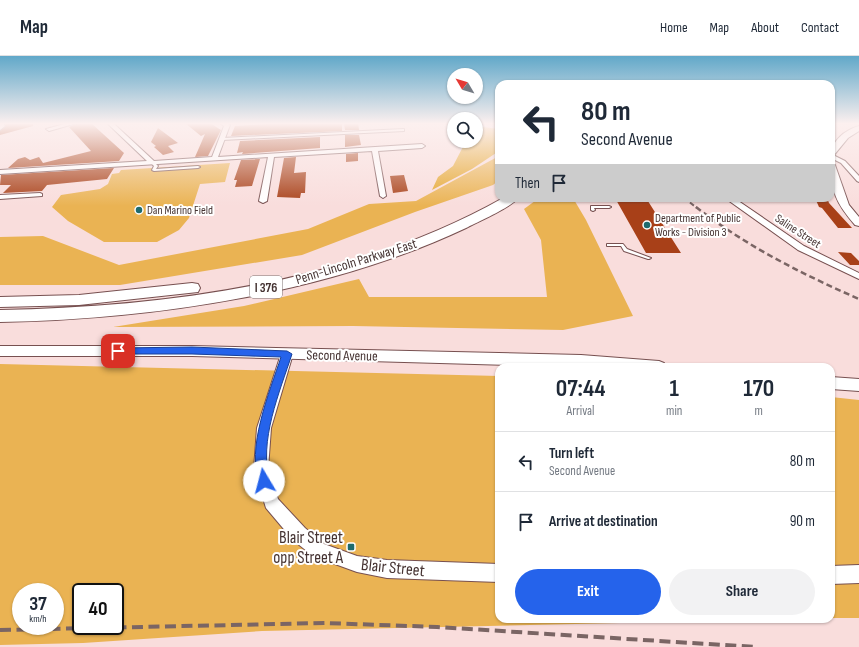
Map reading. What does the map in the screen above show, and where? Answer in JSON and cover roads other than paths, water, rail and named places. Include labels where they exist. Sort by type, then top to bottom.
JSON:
[{"type":"highway","name":"Penn-Lincoln Parkway East","points":[[2,313],[72,301],[140,295],[201,287],[273,273],[339,256],[409,234],[449,218],[495,194]]},
{"type":"highway","name":"Penn-Lincoln Parkway East","points":[[2,313],[70,314],[148,307],[230,294],[290,281],[352,265],[419,242],[466,222],[504,202]]},
{"type":"main road","points":[[835,178],[844,206],[859,223]]},
{"type":"main road","name":"Second Avenue","points":[[0,351],[192,351],[597,363]]},
{"type":"main road","points":[[835,383],[859,385]]},
{"type":"street","points":[[140,151],[153,163]]},
{"type":"street","points":[[214,159],[217,151]]},
{"type":"street","points":[[0,172],[352,151]]},
{"type":"street","points":[[375,151],[383,196]]},
{"type":"street","points":[[263,201],[271,156]]},
{"type":"street","points":[[835,158],[844,162],[859,180]]},
{"type":"street","points":[[0,198],[40,195]]},
{"type":"street","name":"Saline Street","points":[[735,202],[801,248],[859,276]]},
{"type":"street","name":"Blair Street","points":[[287,354],[264,428],[261,470],[271,503],[299,534],[319,550],[357,564],[387,569],[495,573]]},
{"type":"street","points":[[835,575],[859,574]]},
{"type":"lane","points":[[153,163],[156,166],[154,170],[198,167]]},
{"type":"lane","points":[[593,210],[592,207],[609,207]]},
{"type":"lane","points":[[608,245],[622,245],[626,250],[650,258]]},
{"type":"railway","points":[[689,202],[697,208]]},
{"type":"railway","points":[[696,207],[755,247],[817,280],[859,299]]},
{"type":"railway","points":[[0,630],[325,623],[437,627],[756,647]]},
{"type":"place","name":"Dan Marino Field","points":[[139,210]]},
{"type":"place","name":"Department of Public Works - Division 3","points":[[647,225]]},
{"type":"place","name":"Blair Street opp Street A","points":[[351,547]]}]
